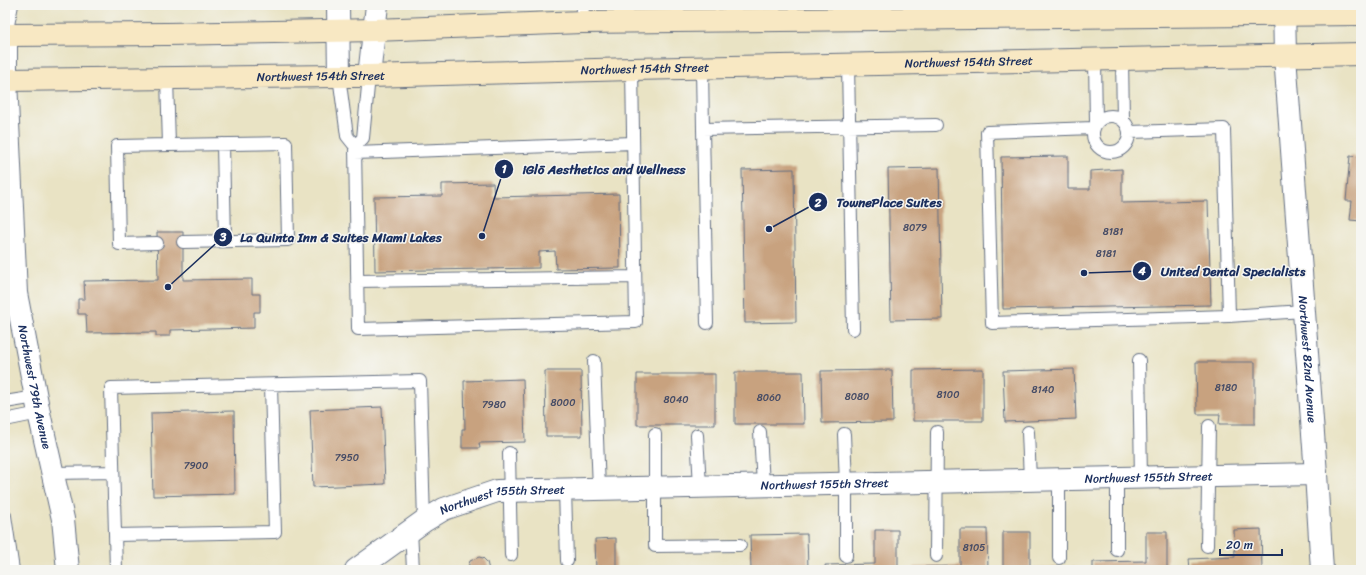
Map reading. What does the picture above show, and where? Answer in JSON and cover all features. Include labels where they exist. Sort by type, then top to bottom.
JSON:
[{"type":"main road","points":[[6,35],[374,30],[582,14],[1284,10],[1361,14]]},
{"type":"main road","name":"Northwest 154th Street","points":[[6,80],[369,76],[1361,54]]},
{"type":"street","points":[[338,5],[339,76]]},
{"type":"street","points":[[369,76],[377,5]]},
{"type":"street","name":"Northwest 82nd Avenue","points":[[1284,10],[1285,56],[1322,570]]},
{"type":"street","name":"Northwest 79th Avenue","points":[[6,35],[6,80],[16,293],[37,405],[63,520],[68,570]]},
{"type":"street","name":"Northwest 155th Street","points":[[356,570],[418,525],[444,509],[497,491],[1316,474]]},
{"type":"lane","points":[[6,35],[12,5]]},
{"type":"lane","points":[[1122,59],[1123,120]]},
{"type":"lane","points":[[1095,60],[1095,126],[1092,136],[1094,143],[1105,152],[1113,153],[1120,151],[1126,146],[1130,132],[1123,120],[1116,116],[1102,118],[1095,126],[987,132],[992,323],[1229,316],[1304,311]]},
{"type":"lane","points":[[848,65],[853,329]]},
{"type":"lane","points":[[702,68],[707,323]]},
{"type":"lane","points":[[339,76],[347,136],[355,150],[358,329],[636,322],[632,70]]},
{"type":"lane","points":[[355,150],[363,138],[369,76]]},
{"type":"lane","points":[[167,78],[169,145]]},
{"type":"lane","points":[[703,129],[936,125]]},
{"type":"lane","points":[[1130,132],[1224,129],[1229,316]]},
{"type":"lane","points":[[157,243],[119,244],[117,146],[286,142],[288,240],[183,242]]},
{"type":"lane","points":[[355,150],[633,143]]},
{"type":"lane","points":[[223,144],[225,241]]},
{"type":"lane","points":[[357,281],[635,277]]},
{"type":"lane","points":[[1138,360],[1141,478]]},
{"type":"lane","points":[[594,361],[599,489]]},
{"type":"lane","points":[[116,570],[111,388],[420,381],[418,525],[413,570]]},
{"type":"lane","points":[[115,535],[275,532],[271,384]]},
{"type":"lane","points":[[5,402],[37,405]]},
{"type":"lane","points":[[5,420],[37,405]]},
{"type":"lane","points":[[1207,546],[1209,426]]},
{"type":"lane","points":[[760,432],[762,485]]},
{"type":"lane","points":[[936,556],[937,432]]},
{"type":"lane","points":[[1028,432],[1030,480]]},
{"type":"lane","points":[[655,434],[655,546],[740,545]]},
{"type":"lane","points":[[697,434],[700,486]]},
{"type":"lane","points":[[844,434],[846,556]]},
{"type":"lane","points":[[509,453],[511,555]]},
{"type":"lane","points":[[53,473],[113,472]]},
{"type":"lane","points":[[1117,478],[1117,550]]},
{"type":"lane","points":[[1059,480],[1059,558]]},
{"type":"lane","points":[[565,489],[567,561]]},
{"type":"lane","points":[[5,516],[13,570]]},
{"type":"building","points":[[1068,156],[1068,189],[1090,189],[1090,171],[1122,169],[1122,203],[1208,201],[1211,305],[1003,309],[1001,157]]},
{"type":"building","points":[[1350,156],[1361,157],[1361,221],[1350,220],[1352,201],[1346,201]]},
{"type":"building","points":[[939,168],[942,319],[891,320],[888,169]]},
{"type":"building","points":[[794,169],[796,322],[745,323],[742,170]]},
{"type":"building","points":[[493,183],[494,197],[619,194],[620,268],[556,269],[555,251],[539,252],[539,268],[375,271],[374,197],[442,196],[442,184]]},
{"type":"building","points":[[1361,224],[1361,240],[1359,239]]},
{"type":"building","points":[[157,232],[183,232],[183,280],[252,279],[252,294],[260,294],[260,312],[254,312],[254,328],[170,330],[170,336],[156,336],[156,332],[87,333],[86,314],[78,314],[78,299],[85,299],[84,281],[158,280]]},
{"type":"building","points":[[1196,362],[1255,362],[1255,424],[1219,424],[1220,414],[1197,414]]},
{"type":"building","points":[[983,369],[983,421],[913,421],[913,370]]},
{"type":"building","points":[[1074,369],[1076,419],[1005,422],[1003,371]]},
{"type":"building","points":[[892,370],[893,422],[822,423],[821,371]]},
{"type":"building","points":[[545,371],[581,371],[582,436],[546,436]]},
{"type":"building","points":[[735,372],[803,372],[804,424],[735,424]]},
{"type":"building","points":[[637,374],[715,374],[715,425],[637,425]]},
{"type":"building","points":[[523,379],[525,442],[479,443],[480,448],[462,448],[462,429],[465,429],[464,381]]},
{"type":"building","points":[[382,407],[385,484],[313,487],[310,410]]},
{"type":"building","points":[[234,411],[235,494],[153,496],[151,413]]},
{"type":"building","points":[[960,529],[987,529],[988,570],[914,570],[914,567],[960,566]]},
{"type":"building","points":[[1261,529],[1262,570],[1190,570],[1189,559],[1235,557],[1234,530]]},
{"type":"building","points":[[875,530],[898,530],[898,570],[826,570],[825,565],[875,564]]},
{"type":"building","points":[[1003,532],[1030,532],[1030,568],[1075,567],[1075,570],[1003,570]]},
{"type":"building","points":[[1146,532],[1167,532],[1167,570],[1093,570],[1093,562],[1146,561]]},
{"type":"building","points":[[807,534],[808,570],[751,570],[750,535]]},
{"type":"building","points":[[616,538],[616,570],[596,570],[595,539]]},
{"type":"building","points":[[479,557],[483,558],[487,562],[489,570],[467,570],[470,561]]},
{"type":"place","name":"TownePlace Suites","points":[[769,229]]},
{"type":"place","name":"iGlō Aesthetics and Wellness","points":[[482,236]]},
{"type":"place","name":"United Dental Specialists","points":[[1084,273]]},
{"type":"place","name":"La Quinta Inn & Suites Miami Lakes","points":[[168,287]]}]
